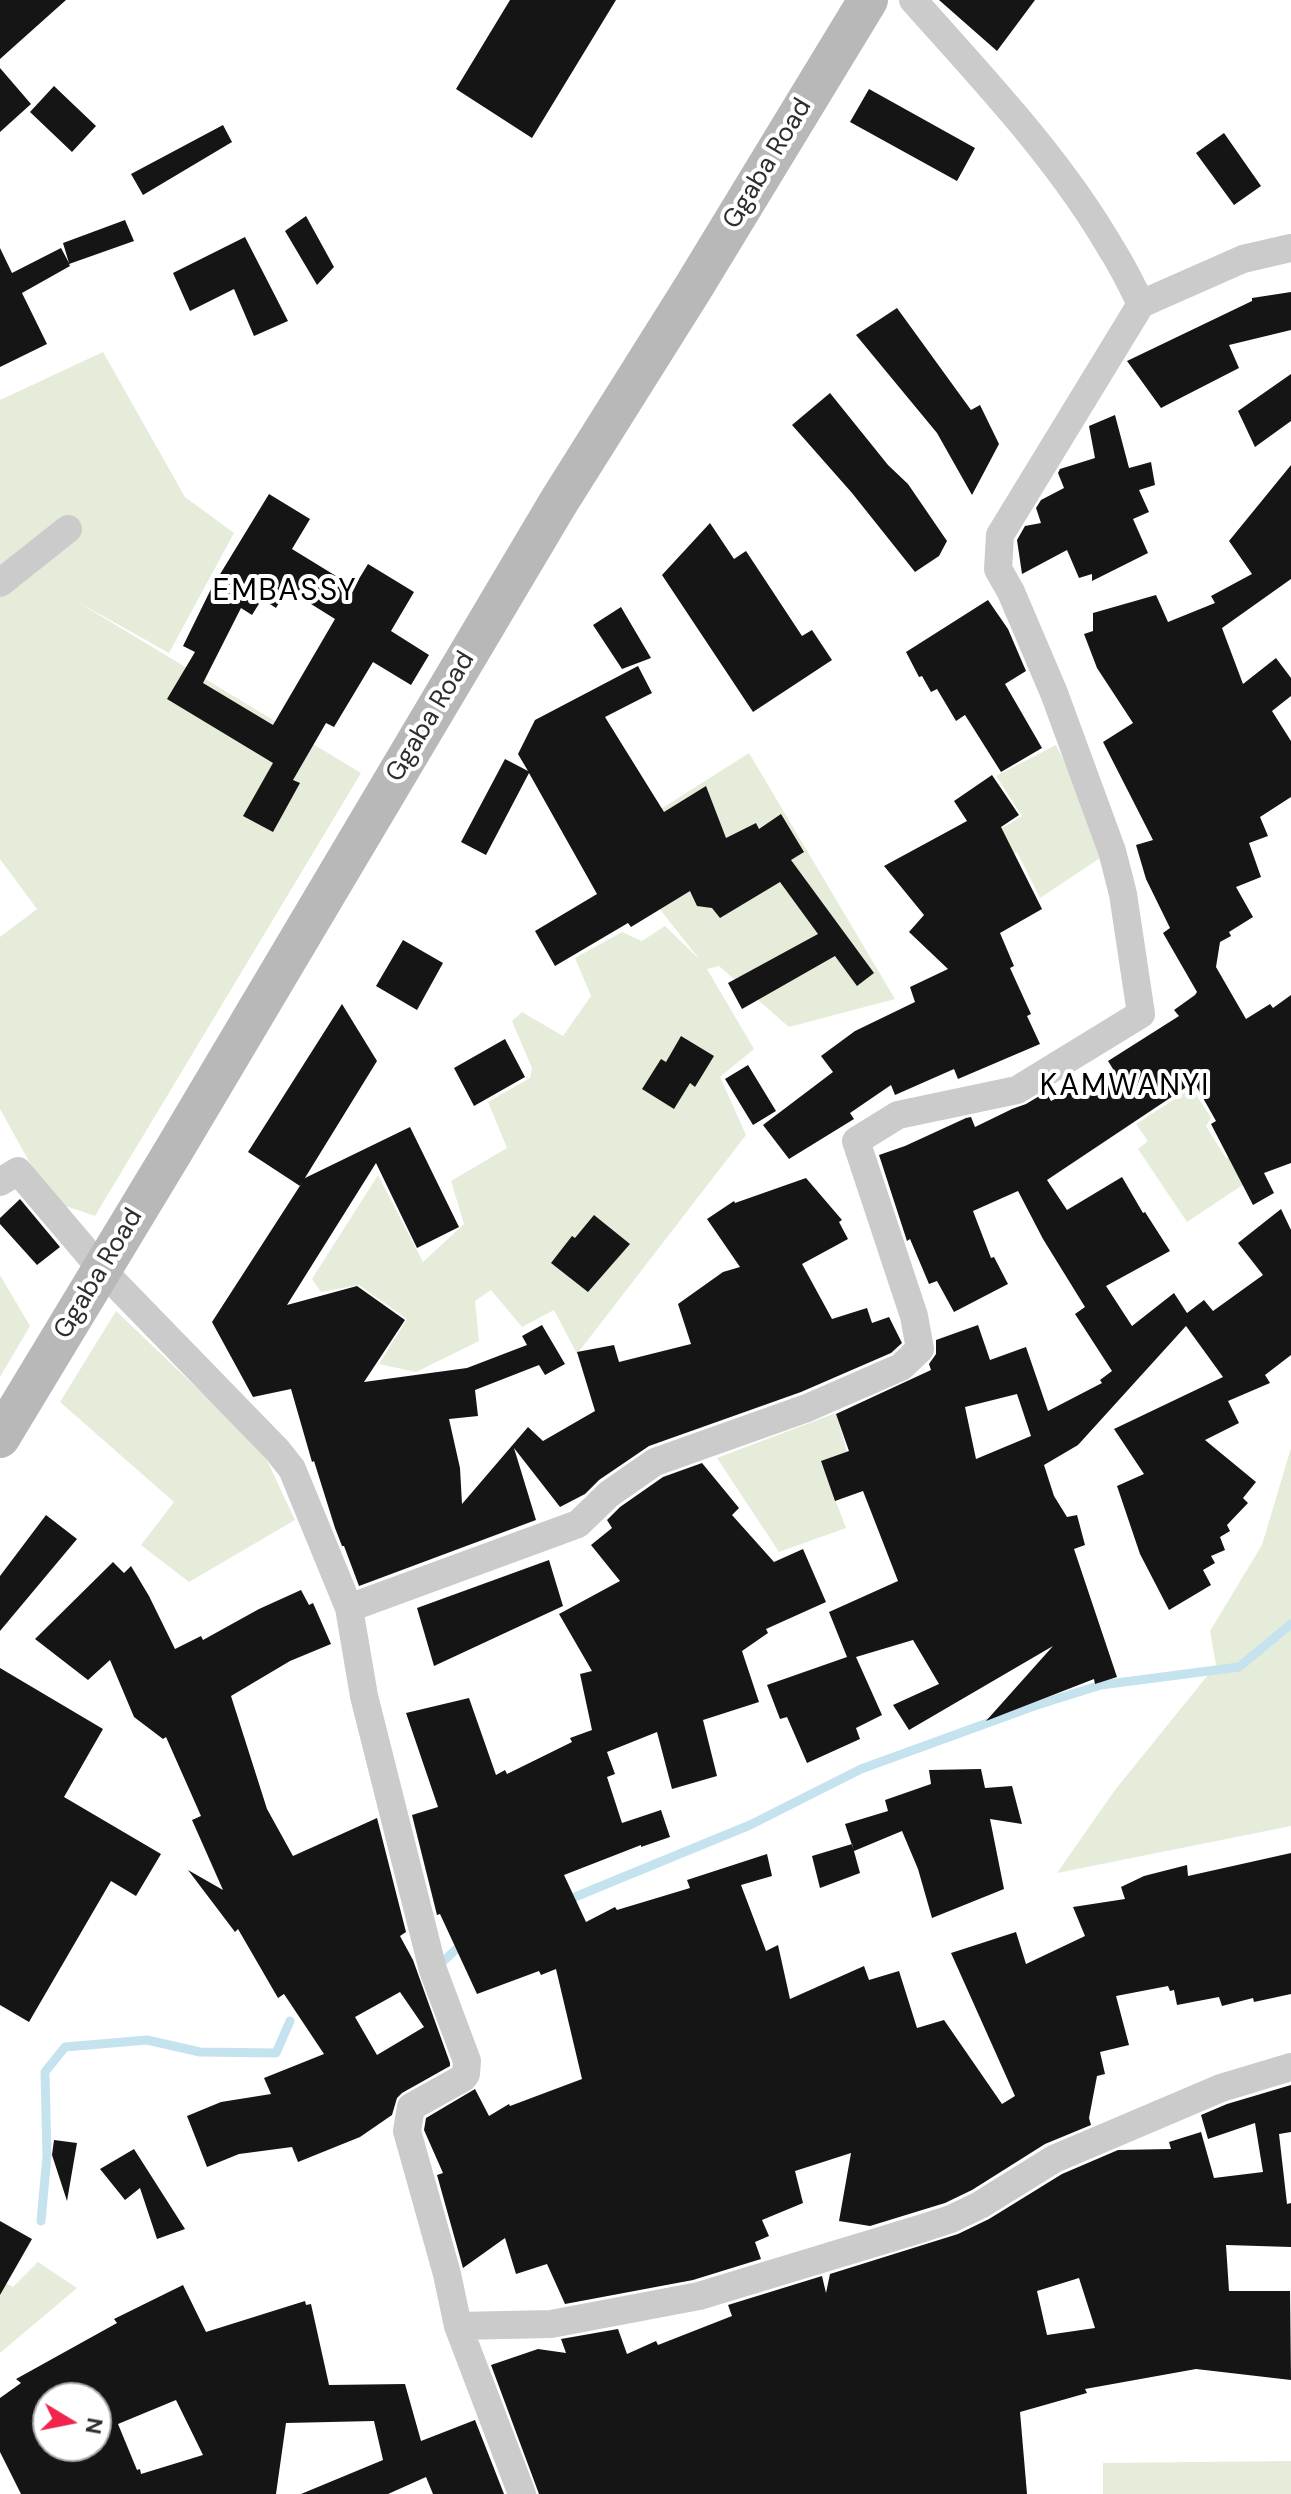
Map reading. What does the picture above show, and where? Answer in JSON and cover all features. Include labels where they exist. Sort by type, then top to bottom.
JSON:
[{"type":"main road","name":"Ggaba Road","points":[[0,1438],[558,503],[868,0]]},
{"type":"street","points":[[913,0],[1009,109],[1061,174],[1112,248],[1141,304]]},
{"type":"street","points":[[349,1608],[578,1524],[609,1494],[655,1462],[807,1408],[901,1367],[920,1349],[914,1316],[856,1141],[898,1115],[1017,1090],[1141,1014],[1123,894],[1112,851],[1054,693],[998,569],[1000,535],[1141,304],[1243,259],[1291,248]]},
{"type":"street","points":[[0,583],[68,529]]},
{"type":"street","points":[[0,1182],[18,1171],[102,1270],[277,1450],[292,1469],[349,1608],[364,1696],[433,1970],[467,2061],[463,2078],[411,2107],[407,2131],[447,2274],[458,2326],[522,2494]]},
{"type":"street","points":[[458,2326],[551,2324],[699,2296],[920,2229],[980,2205],[1054,2159],[1221,2088],[1291,2067]]},
{"type":"green space","points":[[103,352],[185,497],[234,533],[169,653],[76,601],[361,773],[95,1216],[51,1201],[0,1109],[0,937],[37,909],[0,859],[0,400]]},
{"type":"green space","points":[[1056,745],[1109,852],[1040,898],[1017,852],[981,870],[975,845],[1022,816],[996,776]]},
{"type":"green space","points":[[749,753],[895,999],[789,1027],[719,966],[707,969],[754,1049],[720,1077],[746,1135],[577,1354],[554,1310],[522,1327],[491,1290],[475,1301],[479,1341],[416,1372],[379,1364],[407,1319],[359,1285],[321,1292],[312,1279],[378,1175],[423,1262],[464,1224],[451,1181],[507,1148],[488,1102],[530,1078],[532,1068],[512,1021],[522,1012],[563,1036],[591,996],[575,958],[622,932],[642,941],[665,926],[700,960],[632,874],[623,833]]},
{"type":"green space","points":[[1192,1088],[1211,1118],[1206,1126],[1226,1158],[1257,1140],[1271,1166],[1187,1222],[1138,1149],[1148,1141],[1136,1124]]},
{"type":"green space","points":[[0,1275],[30,1326],[0,1377]]},
{"type":"green space","points":[[116,1311],[262,1450],[295,1520],[189,1582],[141,1545],[174,1502],[60,1402]]},
{"type":"green space","points":[[836,1413],[847,1452],[821,1462],[846,1528],[779,1552],[717,1458]]},
{"type":"green space","points":[[1291,1448],[1291,1826],[1057,1873],[1115,1790],[1216,1665],[1210,1631],[1262,1545]]},
{"type":"green space","points":[[38,2262],[77,2288],[0,2353],[0,2280],[13,2287]]},
{"type":"green space","points":[[1291,2461],[1291,2494],[1103,2494],[1103,2463]]},
{"type":"building","points":[[0,0],[66,0],[0,59]]},
{"type":"building","points":[[510,0],[616,0],[532,138],[456,89]]},
{"type":"building","points":[[939,0],[1035,0],[997,51]]},
{"type":"building","points":[[0,68],[31,104],[0,132]]},
{"type":"building","points":[[54,86],[96,126],[72,152],[30,112]]},
{"type":"building","points":[[869,89],[975,148],[957,181],[850,122]]},
{"type":"building","points":[[223,125],[232,142],[143,195],[131,174]]},
{"type":"building","points":[[1224,133],[1261,186],[1234,205],[1196,153]]},
{"type":"building","points":[[306,216],[334,267],[317,285],[285,231]]},
{"type":"building","points":[[125,220],[134,241],[69,264],[22,293],[47,344],[0,367],[0,248],[12,273],[61,248],[69,263],[63,243]]},
{"type":"building","points":[[245,237],[288,321],[254,336],[234,289],[190,311],[173,273]]},
{"type":"building","points":[[1291,292],[1291,330],[1229,345],[1239,368],[1161,408],[1127,361],[1252,301],[1252,298]]},
{"type":"building","points":[[897,308],[971,410],[980,405],[999,444],[972,495],[937,433],[856,335]]},
{"type":"building","points":[[1291,374],[1291,421],[1255,447],[1238,411]]},
{"type":"building","points":[[830,393],[888,465],[908,484],[947,541],[939,556],[915,572],[792,425]]},
{"type":"building","points":[[1115,415],[1129,468],[1151,462],[1155,485],[1139,490],[1149,512],[1133,519],[1148,553],[1092,581],[1092,574],[1079,578],[1067,550],[1022,574],[1017,540],[1025,526],[1041,523],[1036,508],[1041,500],[1064,488],[1058,473],[1060,469],[1095,458],[1089,426]]},
{"type":"building","points":[[1291,465],[1291,579],[1222,628],[1243,684],[1276,658],[1291,678],[1291,696],[1272,711],[1291,741],[1291,797],[1260,817],[1268,836],[1249,843],[1261,877],[1236,887],[1253,917],[1229,932],[1231,936],[1220,942],[1216,967],[1246,1019],[1270,1004],[1273,1008],[1291,995],[1291,1163],[1264,1173],[1274,1193],[1253,1205],[1211,1124],[1216,1121],[1194,1082],[1047,1180],[1067,1210],[1122,1177],[1170,1251],[1106,1286],[1132,1326],[1174,1293],[1187,1313],[1204,1300],[1213,1311],[1263,1275],[1238,1243],[1281,1209],[1291,1230],[1291,1355],[1265,1375],[1270,1383],[1228,1401],[1239,1423],[1205,1440],[1256,1482],[1243,1498],[1248,1503],[1227,1525],[1230,1531],[1220,1537],[1225,1550],[1211,1556],[1215,1563],[1203,1570],[1211,1585],[1169,1610],[1140,1554],[1117,1486],[1144,1474],[1114,1429],[1223,1377],[1186,1326],[1078,1445],[1044,1465],[1054,1496],[1067,1517],[1077,1515],[1085,1545],[1074,1549],[1117,1677],[1095,1684],[1094,1679],[986,1721],[1053,1646],[909,1730],[893,1705],[939,1684],[913,1640],[856,1657],[882,1715],[856,1728],[860,1739],[807,1763],[787,1717],[780,1719],[767,1685],[847,1657],[829,1612],[898,1581],[863,1491],[835,1501],[821,1461],[849,1451],[836,1414],[931,1370],[929,1364],[936,1354],[936,1340],[978,1325],[990,1360],[1026,1347],[1048,1411],[1102,1383],[1100,1380],[1112,1371],[1075,1314],[1085,1307],[1018,1191],[973,1211],[991,1258],[994,1257],[1008,1284],[954,1312],[937,1281],[929,1284],[910,1239],[907,1241],[879,1155],[966,1118],[971,1117],[975,1127],[1046,1092],[1051,1101],[1113,1069],[1108,1061],[1179,1016],[1174,1010],[1197,992],[1163,933],[1170,928],[1146,879],[1136,845],[1153,840],[1103,742],[1133,723],[1097,668],[1084,634],[1093,631],[1093,613],[1156,595],[1168,622],[1215,603],[1211,596],[1252,574],[1229,541]],"holes":[[[1017,1394],[1031,1436],[976,1459],[965,1407]]]},
{"type":"building","points":[[269,494],[310,519],[292,549],[354,587],[368,564],[414,592],[391,631],[429,655],[411,685],[373,662],[334,727],[326,723],[293,780],[300,783],[273,832],[243,816],[273,763],[167,699],[195,652],[183,646],[211,589]],"holes":[[[287,589],[335,619],[273,725],[203,683],[241,608],[252,615],[262,599],[276,608]]]},
{"type":"building","points":[[710,523],[734,559],[746,551],[802,636],[812,630],[832,660],[753,712],[662,575]]},
{"type":"building","points":[[988,600],[1008,629],[1026,671],[1005,684],[1042,748],[1001,772],[965,715],[956,721],[937,689],[931,692],[922,676],[919,677],[906,652]]},
{"type":"building","points":[[621,607],[651,658],[622,669],[593,625]]},
{"type":"building","points":[[638,666],[652,693],[605,717],[664,812],[706,786],[726,838],[756,823],[759,829],[781,814],[804,852],[791,860],[874,973],[857,986],[835,956],[742,1009],[728,983],[818,934],[780,882],[720,918],[712,908],[697,906],[690,891],[631,927],[628,923],[555,966],[535,931],[597,894],[529,773],[486,855],[461,842],[505,759],[528,771],[518,754],[535,720]]},
{"type":"building","points":[[992,775],[1019,815],[1001,827],[1042,909],[1000,933],[1014,966],[1010,968],[1031,1014],[1027,1016],[1040,1044],[958,1079],[954,1069],[895,1095],[891,1085],[850,1113],[854,1119],[789,1159],[763,1125],[833,1072],[821,1056],[855,1031],[915,1002],[910,987],[948,969],[909,932],[924,915],[884,866],[967,821],[954,801]]},
{"type":"building","points":[[403,940],[443,963],[417,1010],[376,986]]},
{"type":"building","points":[[342,1004],[377,1061],[300,1186],[248,1152]]},
{"type":"building","points":[[681,1036],[714,1056],[695,1087],[690,1083],[674,1109],[642,1089],[661,1059],[666,1062]]},
{"type":"building","points":[[505,1039],[525,1077],[474,1106],[454,1068]]},
{"type":"building","points":[[748,1065],[776,1111],[753,1125],[725,1079]]},
{"type":"building","points":[[410,1127],[459,1227],[417,1248],[376,1163],[287,1305],[357,1286],[405,1320],[364,1382],[467,1368],[527,1345],[522,1336],[542,1325],[565,1364],[545,1375],[539,1365],[475,1390],[478,1416],[449,1419],[460,1468],[462,1504],[528,1427],[543,1441],[595,1411],[577,1352],[614,1345],[619,1362],[691,1344],[678,1304],[723,1272],[740,1267],[707,1219],[734,1201],[806,1178],[842,1220],[839,1222],[848,1239],[802,1264],[832,1319],[867,1308],[872,1323],[889,1317],[902,1343],[891,1353],[801,1392],[649,1446],[599,1480],[585,1494],[560,1507],[514,1448],[536,1520],[359,1586],[312,1462],[291,1389],[253,1397],[212,1322],[305,1178]]},
{"type":"building","points":[[20,1199],[60,1247],[37,1265],[0,1224],[0,1218]]},
{"type":"building","points":[[594,1215],[630,1244],[588,1292],[551,1263]]},
{"type":"building","points":[[702,1463],[739,1508],[732,1515],[774,1562],[803,1549],[826,1602],[766,1629],[768,1633],[742,1651],[759,1702],[703,1720],[717,1776],[672,1789],[657,1732],[607,1752],[615,1774],[607,1777],[622,1823],[661,1810],[670,1837],[564,1875],[586,1922],[615,1907],[617,1910],[690,1888],[687,1880],[767,1854],[772,1876],[741,1885],[766,1951],[778,1945],[790,1999],[864,1966],[869,1980],[899,1971],[917,2028],[944,2020],[1002,2104],[1015,2096],[951,1953],[1016,1932],[1026,1964],[1085,1936],[1073,1907],[1125,1899],[1121,1887],[1144,1876],[1187,1865],[1188,1876],[1291,1853],[1291,1994],[1254,2002],[1253,1998],[1222,2006],[1219,1997],[1177,2005],[1174,1990],[1170,1991],[1168,1986],[1116,1996],[1129,2045],[1100,2052],[1105,2074],[1097,2076],[1089,2118],[1091,2125],[1045,2144],[972,2190],[945,2203],[870,2226],[839,2221],[851,2153],[795,2171],[803,2203],[762,2220],[769,2236],[755,2242],[761,2259],[693,2280],[565,2304],[547,2264],[516,2274],[505,2238],[463,2268],[437,2175],[443,2173],[424,2130],[426,2118],[475,2089],[489,2116],[509,2104],[582,2079],[556,1969],[541,1975],[539,1971],[477,1994],[440,1914],[437,1915],[412,1815],[438,1807],[406,1713],[469,1698],[496,1775],[505,1770],[507,1774],[572,1742],[570,1738],[592,1730],[580,1674],[592,1671],[559,1614],[620,1581],[591,1545],[612,1528],[607,1520],[663,1477]]},
{"type":"building","points":[[46,1515],[77,1539],[0,1631],[0,1576]]},
{"type":"building","points":[[549,1560],[563,1606],[434,1666],[417,1608]]},
{"type":"building","points":[[113,1562],[124,1573],[131,1566],[175,1649],[201,1636],[203,1640],[301,1590],[309,1605],[313,1603],[331,1644],[290,1661],[231,1696],[267,1809],[293,1856],[377,1818],[406,1932],[400,1936],[413,1960],[450,2066],[402,2093],[397,2098],[392,2115],[360,2137],[298,2162],[292,2147],[239,2154],[207,2167],[187,2116],[221,2102],[271,2094],[264,2078],[324,2054],[284,1994],[278,1998],[238,1929],[235,1932],[188,1870],[223,1890],[192,1820],[201,1816],[166,1737],[163,1739],[134,1717],[110,1660],[88,1680],[35,1639]],"holes":[[[400,1992],[424,2027],[377,2055],[355,2017]]]},
{"type":"building","points":[[0,1668],[103,1729],[64,1797],[161,1854],[136,1896],[111,1881],[29,2022],[0,2005]]},
{"type":"building","points":[[981,1769],[985,1788],[1012,1786],[1022,1824],[990,1819],[1004,1889],[932,1918],[918,1869],[902,1831],[854,1851],[845,1824],[888,1811],[885,1800],[931,1784],[929,1770]]},
{"type":"building","points":[[852,1844],[860,1873],[820,1888],[812,1856]]},
{"type":"building","points":[[1291,2085],[1291,2132],[1279,2134],[1287,2204],[1291,2203],[1291,2247],[1226,2245],[1229,2291],[1290,2291],[1291,2380],[1196,2369],[1085,2389],[1087,2393],[1020,2412],[1027,2494],[539,2494],[491,2365],[538,2349],[566,2353],[561,2339],[618,2329],[627,2354],[732,2316],[728,2305],[822,2276],[826,2293],[830,2274],[958,2234],[989,2219],[1062,2174],[1118,2150],[1171,2149],[1169,2142],[1201,2132],[1214,2178],[1263,2172],[1255,2123],[1208,2139],[1201,2115]],"holes":[[[1079,2278],[1095,2328],[1047,2335],[1037,2291]]]},
{"type":"building","points":[[54,2140],[77,2143],[67,2201],[52,2155]]},
{"type":"building","points":[[134,2149],[185,2229],[157,2239],[140,2188],[125,2200],[100,2169]]},
{"type":"building","points":[[0,2221],[32,2239],[0,2295]]},
{"type":"building","points":[[183,2285],[206,2332],[305,2301],[306,2305],[311,2304],[329,2385],[405,2384],[421,2441],[475,2420],[504,2494],[433,2494],[426,2477],[388,2494],[301,2494],[383,2460],[374,2421],[286,2423],[276,2494],[21,2494],[0,2452],[0,2398],[21,2383],[16,2379],[117,2323],[114,2319]],"holes":[[[176,2400],[203,2455],[141,2474],[118,2424]]]},
{"type":"waterway","points":[[565,1901],[750,1825],[861,1769],[1037,1705],[1101,1685],[1239,1667],[1291,1624]]},
{"type":"waterway","points":[[438,1966],[463,1943]]},
{"type":"waterway","points":[[41,2221],[47,2156],[45,2072],[65,2047],[147,2040],[200,2052],[276,2053],[290,2021]]},
{"type":"district","name":"EMBASSY","points":[[285,592]]},
{"type":"district","name":"KAMWANYI","points":[[1125,1087]]}]
